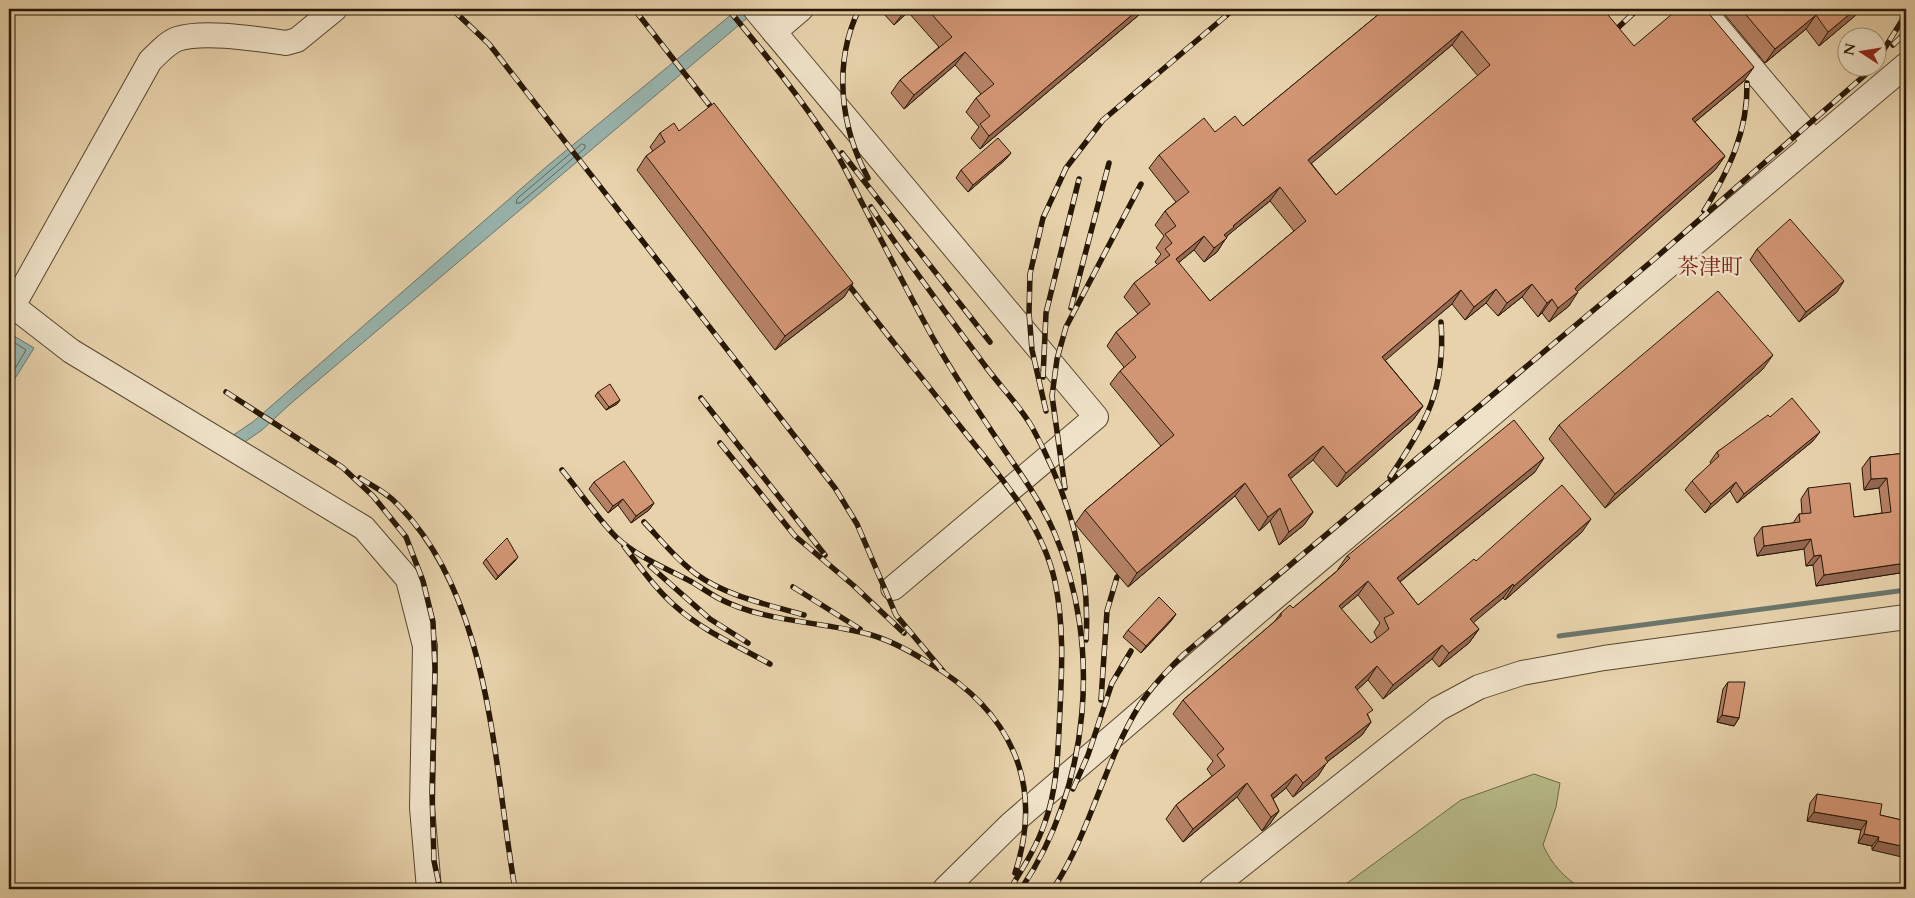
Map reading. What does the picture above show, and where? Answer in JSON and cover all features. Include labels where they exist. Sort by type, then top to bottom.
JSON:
[{"type":"street","points":[[336,9],[297,40],[286,43],[196,35],[176,40],[164,48],[150,61],[11,304],[71,351],[364,528],[408,579],[425,646],[422,808],[430,889]]},
{"type":"street","points":[[755,9],[1096,417],[893,588]]},
{"type":"street","points":[[774,32],[801,9]]},
{"type":"street","points":[[1702,9],[1814,142]]},
{"type":"street","points":[[945,889],[1011,824],[1261,609],[1906,65]]},
{"type":"street","points":[[1211,889],[1438,709],[1479,687],[1522,673],[1604,658],[1906,617]]},
{"type":"green space","points":[[1534,774],[1560,783],[1556,807],[1543,845],[1550,859],[1559,870],[1582,889],[1339,889],[1461,800]]},
{"type":"water","points":[[738,9],[758,9],[289,405],[262,430],[223,457],[213,449],[254,421],[546,167]]},
{"type":"water","points":[[9,333],[34,348],[9,388]]},
{"type":"building","points":[[927,9],[1139,9],[989,136],[980,124],[990,116],[976,98],[994,84],[965,52],[914,95],[900,80],[952,37]]},
{"type":"building","points":[[1385,9],[1603,9],[1634,46],[1678,9],[1705,9],[1754,67],[1692,119],[1725,156],[1578,285],[1575,289],[1578,292],[1558,308],[1552,299],[1547,303],[1532,284],[1507,303],[1496,289],[1474,307],[1461,290],[1382,357],[1423,406],[1346,473],[1323,446],[1288,475],[1313,512],[1289,532],[1280,508],[1268,517],[1245,483],[1137,573],[1085,510],[1174,435],[1120,371],[1136,357],[1116,332],[1150,304],[1134,283],[1170,255],[1165,249],[1172,243],[1165,234],[1176,226],[1165,211],[1189,192],[1159,155],[1204,118],[1215,132],[1235,116],[1243,126]],"holes":[[[1462,31],[1490,65],[1336,195],[1308,160]],[[1280,187],[1306,221],[1210,301],[1176,259],[1204,236],[1214,248],[1227,238],[1224,235],[1233,226]]]},
{"type":"building","points":[[1741,9],[1856,9],[1828,32],[1816,15],[1775,49]]},
{"type":"building","points":[[714,103],[853,283],[785,336],[646,156],[665,142],[660,133],[674,123],[679,131]]},
{"type":"building","points":[[998,138],[1011,153],[973,185],[961,170]]},
{"type":"building","points":[[1790,219],[1844,281],[1806,312],[1757,249]]},
{"type":"building","points":[[1718,291],[1773,355],[1615,494],[1559,425]]},
{"type":"building","points":[[610,384],[620,400],[609,407],[598,392]]},
{"type":"building","points":[[1792,398],[1820,432],[1744,494],[1736,482],[1711,504],[1692,481],[1719,456],[1717,452],[1768,415],[1770,417]]},
{"type":"building","points":[[1514,420],[1544,458],[1397,578],[1418,605],[1474,559],[1476,561],[1562,485],[1591,519],[1514,586],[1513,584],[1470,619],[1479,629],[1449,653],[1442,645],[1393,685],[1377,666],[1355,687],[1373,710],[1367,714],[1371,722],[1325,758],[1328,762],[1303,783],[1296,774],[1271,795],[1279,811],[1271,817],[1247,783],[1193,829],[1176,805],[1225,766],[1217,755],[1224,749],[1183,700],[1281,616],[1281,613],[1290,605],[1293,608],[1336,572],[1350,558],[1347,556]],"holes":[[[1368,581],[1394,613],[1384,618],[1389,629],[1371,643],[1339,606]]]},
{"type":"building","points":[[1906,453],[1906,563],[1824,575],[1821,555],[1814,556],[1811,539],[1764,546],[1762,527],[1800,522],[1799,514],[1811,513],[1808,488],[1850,483],[1854,517],[1891,512],[1887,478],[1871,479],[1870,457]]},
{"type":"building","points":[[624,461],[654,503],[636,516],[623,499],[613,506],[594,482]]},
{"type":"building","points":[[507,538],[518,557],[498,576],[486,559]]},
{"type":"building","points":[[1159,597],[1176,614],[1146,646],[1128,630]]},
{"type":"building","points":[[1728,682],[1745,682],[1739,718],[1722,715]]},
{"type":"building","points":[[1817,794],[1882,804],[1880,815],[1906,821],[1906,847],[1878,841],[1879,837],[1864,834],[1867,821],[1814,812]]},
{"type":"waterway","points":[[1559,636],[1906,590]]},
{"type":"railway","points":[[452,9],[489,44],[835,488],[857,524],[896,615],[943,671]]},
{"type":"railway","points":[[634,9],[718,116]]},
{"type":"railway","points":[[728,9],[796,94],[837,154],[941,353],[1044,511],[1054,532],[1069,575],[1079,621],[1083,668],[1082,715],[1075,761],[1062,806],[1044,849],[1021,889]]},
{"type":"railway","points":[[859,9],[846,51],[843,72],[843,94],[851,137],[868,178]]},
{"type":"railway","points":[[1046,411],[1032,350],[1029,313],[1030,274],[1043,218],[1066,168],[1103,120],[1234,9]]},
{"type":"railway","points":[[1608,37],[1638,9]]},
{"type":"railway","points":[[1888,43],[1906,14]]},
{"type":"railway","points":[[1893,45],[1906,32]]},
{"type":"railway","points":[[1053,889],[1077,845],[1127,728],[1139,706],[1166,672],[1184,654],[1652,261],[1862,78]]},
{"type":"railway","points":[[1704,211],[1735,150],[1744,117],[1747,83]]},
{"type":"railway","points":[[842,153],[990,342]]},
{"type":"railway","points":[[1071,308],[1109,163]]},
{"type":"railway","points":[[1043,377],[1046,313],[1079,179]]},
{"type":"railway","points":[[1065,488],[1052,396],[1057,359],[1066,327],[1141,184]]},
{"type":"railway","points":[[871,207],[942,308],[1022,411],[1045,451],[1066,503],[1080,557],[1085,584],[1086,640]]},
{"type":"railway","points":[[842,276],[1016,498],[1040,538],[1049,560],[1058,598],[1061,630],[1062,662],[1057,767],[1053,795],[1042,831],[1010,889]]},
{"type":"railway","points":[[1390,477],[1423,422],[1437,386],[1442,346],[1441,322]]},
{"type":"railway","points":[[226,392],[342,467],[373,496],[406,537],[423,581],[433,622],[435,669],[432,792],[434,861],[440,889]]},
{"type":"railway","points":[[701,398],[825,555]]},
{"type":"railway","points":[[720,443],[795,536],[853,585],[904,633]]},
{"type":"railway","points":[[562,470],[617,538],[644,557],[735,606],[772,617],[876,636],[915,654],[957,682],[981,703],[1000,727],[1014,752],[1022,779],[1026,809],[1023,840],[1015,873]]},
{"type":"railway","points":[[360,478],[392,499],[425,538],[450,582],[469,630],[483,682],[493,735],[515,889]]},
{"type":"railway","points":[[644,522],[682,562],[708,582],[748,599],[804,615]]},
{"type":"railway","points":[[624,546],[660,592],[685,614],[720,637],[770,664]]},
{"type":"railway","points":[[650,566],[710,619],[748,643]]},
{"type":"railway","points":[[1101,700],[1107,611],[1117,577]]},
{"type":"railway","points":[[793,587],[860,629]]},
{"type":"railway","points":[[1073,789],[1088,755],[1112,683],[1131,651]]},
{"type":"district","name":"茶津町","points":[[1710,267]]}]
